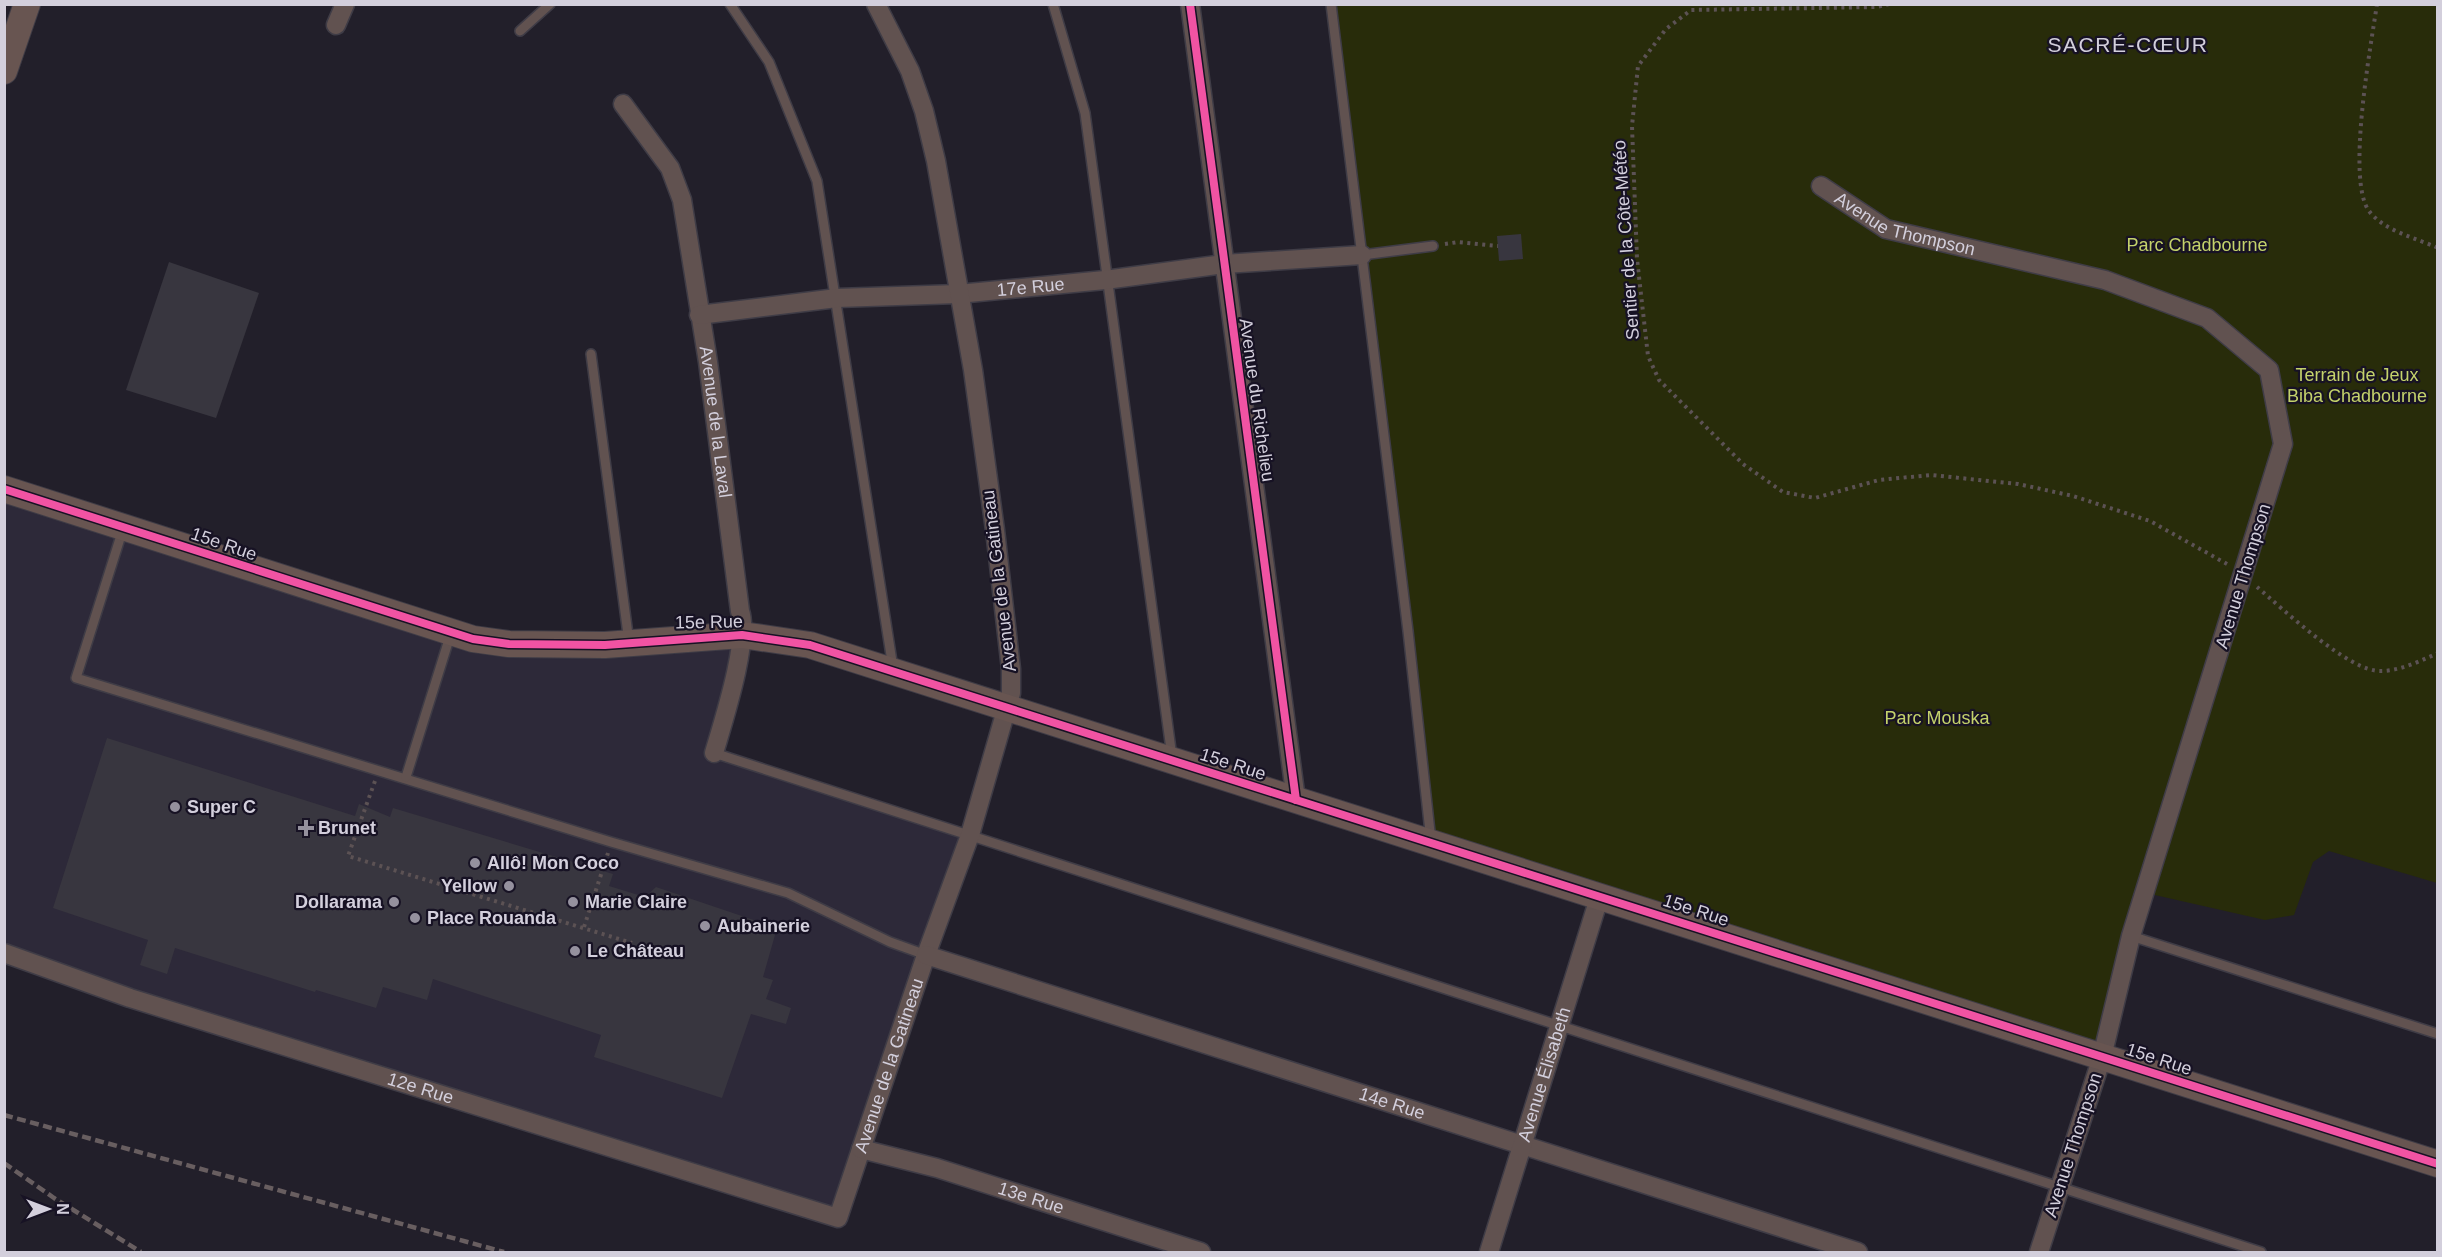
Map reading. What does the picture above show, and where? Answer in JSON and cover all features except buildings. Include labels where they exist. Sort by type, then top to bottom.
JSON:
[{"type":"street","points":[[4,71],[27,4]]},
{"type":"street","points":[[336,25],[345,4]]},
{"type":"street","name":"Avenue de la Gatineau","points":[[838,1218],[926,955],[970,836],[1008,708],[1011,669],[973,370],[936,161],[924,111],[910,71],[876,4]]},
{"type":"street","name":"Avenue du Richelieu","points":[[1190,4],[1296,800]]},
{"type":"street","name":"Avenue de la Laval","points":[[623,104],[670,168],[682,200],[708,362],[740,611],[744,622],[731,693],[714,753]]},
{"type":"street","name":"Avenue Thompson","points":[[1821,186],[1886,229],[2105,280],[2207,318],[2269,370],[2283,444],[2132,936],[2102,1057],[2039,1252]]},
{"type":"street","name":"17e Rue","points":[[699,315],[837,298],[958,294],[1106,280],[1224,264],[1362,255]]},
{"type":"street","name":"15e Rue","points":[[4,489],[473,639],[509,644],[605,645],[742,635],[810,645],[1431,841],[2438,1164]]},
{"type":"street","name":"Avenue Élisabeth","points":[[1489,1252],[1600,895]]},
{"type":"street","name":"12e Rue","points":[[4,953],[130,998],[838,1218]]},
{"type":"street","name":"14e Rue","points":[[926,955],[1858,1252]]},
{"type":"street","name":"13e Rue","points":[[861,1149],[937,1168],[1201,1252]]},
{"type":"lane","points":[[520,31],[550,4]]},
{"type":"lane","points":[[730,4],[769,62],[817,181],[894,671]]},
{"type":"lane","points":[[1053,4],[1085,113],[1172,760]]},
{"type":"lane","points":[[1331,4],[1408,631],[1431,841]]},
{"type":"lane","points":[[1362,255],[1433,246]]},
{"type":"lane","points":[[591,354],[629,642]]},
{"type":"lane","points":[[124,527],[76,678],[406,777],[611,842],[788,893],[890,942],[926,955]]},
{"type":"lane","points":[[406,777],[451,633]]},
{"type":"lane","points":[[714,753],[2261,1252]]},
{"type":"lane","points":[[2132,936],[2438,1034]]},
{"type":"path","points":[[2377,4],[2359,130],[2362,182],[2368,210],[2385,225],[2438,248]]},
{"type":"path","points":[[1458,242],[1498,246]]},
{"type":"path","points":[[380,770],[348,856],[632,943]]},
{"type":"path","points":[[584,927],[611,842]]},
{"type":"shaded area","name":"Place Rouanda","points":[[5,489],[473,639],[734,636],[714,753],[970,835],[838,1218],[5,953]]},
{"type":"green space","name":"Parc Mouska","points":[[1331,5],[2437,5],[2437,883],[2329,851],[2313,862],[2294,915],[2265,920],[2146,893],[2102,1057],[1431,841]]},
{"type":"railway","points":[[4,1115],[504,1252]]},
{"type":"railway","points":[[4,1163],[54,1198],[141,1252]]},
{"type":"cycle path","points":[[1190,4],[1296,800]]},
{"type":"cycle path","points":[[4,489],[473,639],[509,644],[605,645],[742,635],[810,645],[2438,1164]]},
{"type":"place","name":"Super C","points":[[175,807]]},
{"type":"place","name":"Brunet","points":[[306,828]]},
{"type":"place","name":"Allô! Mon Coco","points":[[475,863]]},
{"type":"place","name":"Yellow","points":[[509,886]]},
{"type":"place","name":"Dollarama","points":[[394,902]]},
{"type":"place","name":"Marie Claire","points":[[573,902]]},
{"type":"place","name":"Place Rouanda","points":[[415,918]]},
{"type":"place","name":"Aubainerie","points":[[705,926]]},
{"type":"place","name":"Le Château","points":[[575,951]]},
{"type":"district","name":"SACRÉ-CŒUR","points":[[2128,44]]},
{"type":"park label","name":"Parc Chadbourne","points":[[2197,245]]},
{"type":"park label","name":"Terrain de Jeux Biba Chadbourne","points":[[2357,385]]}]
